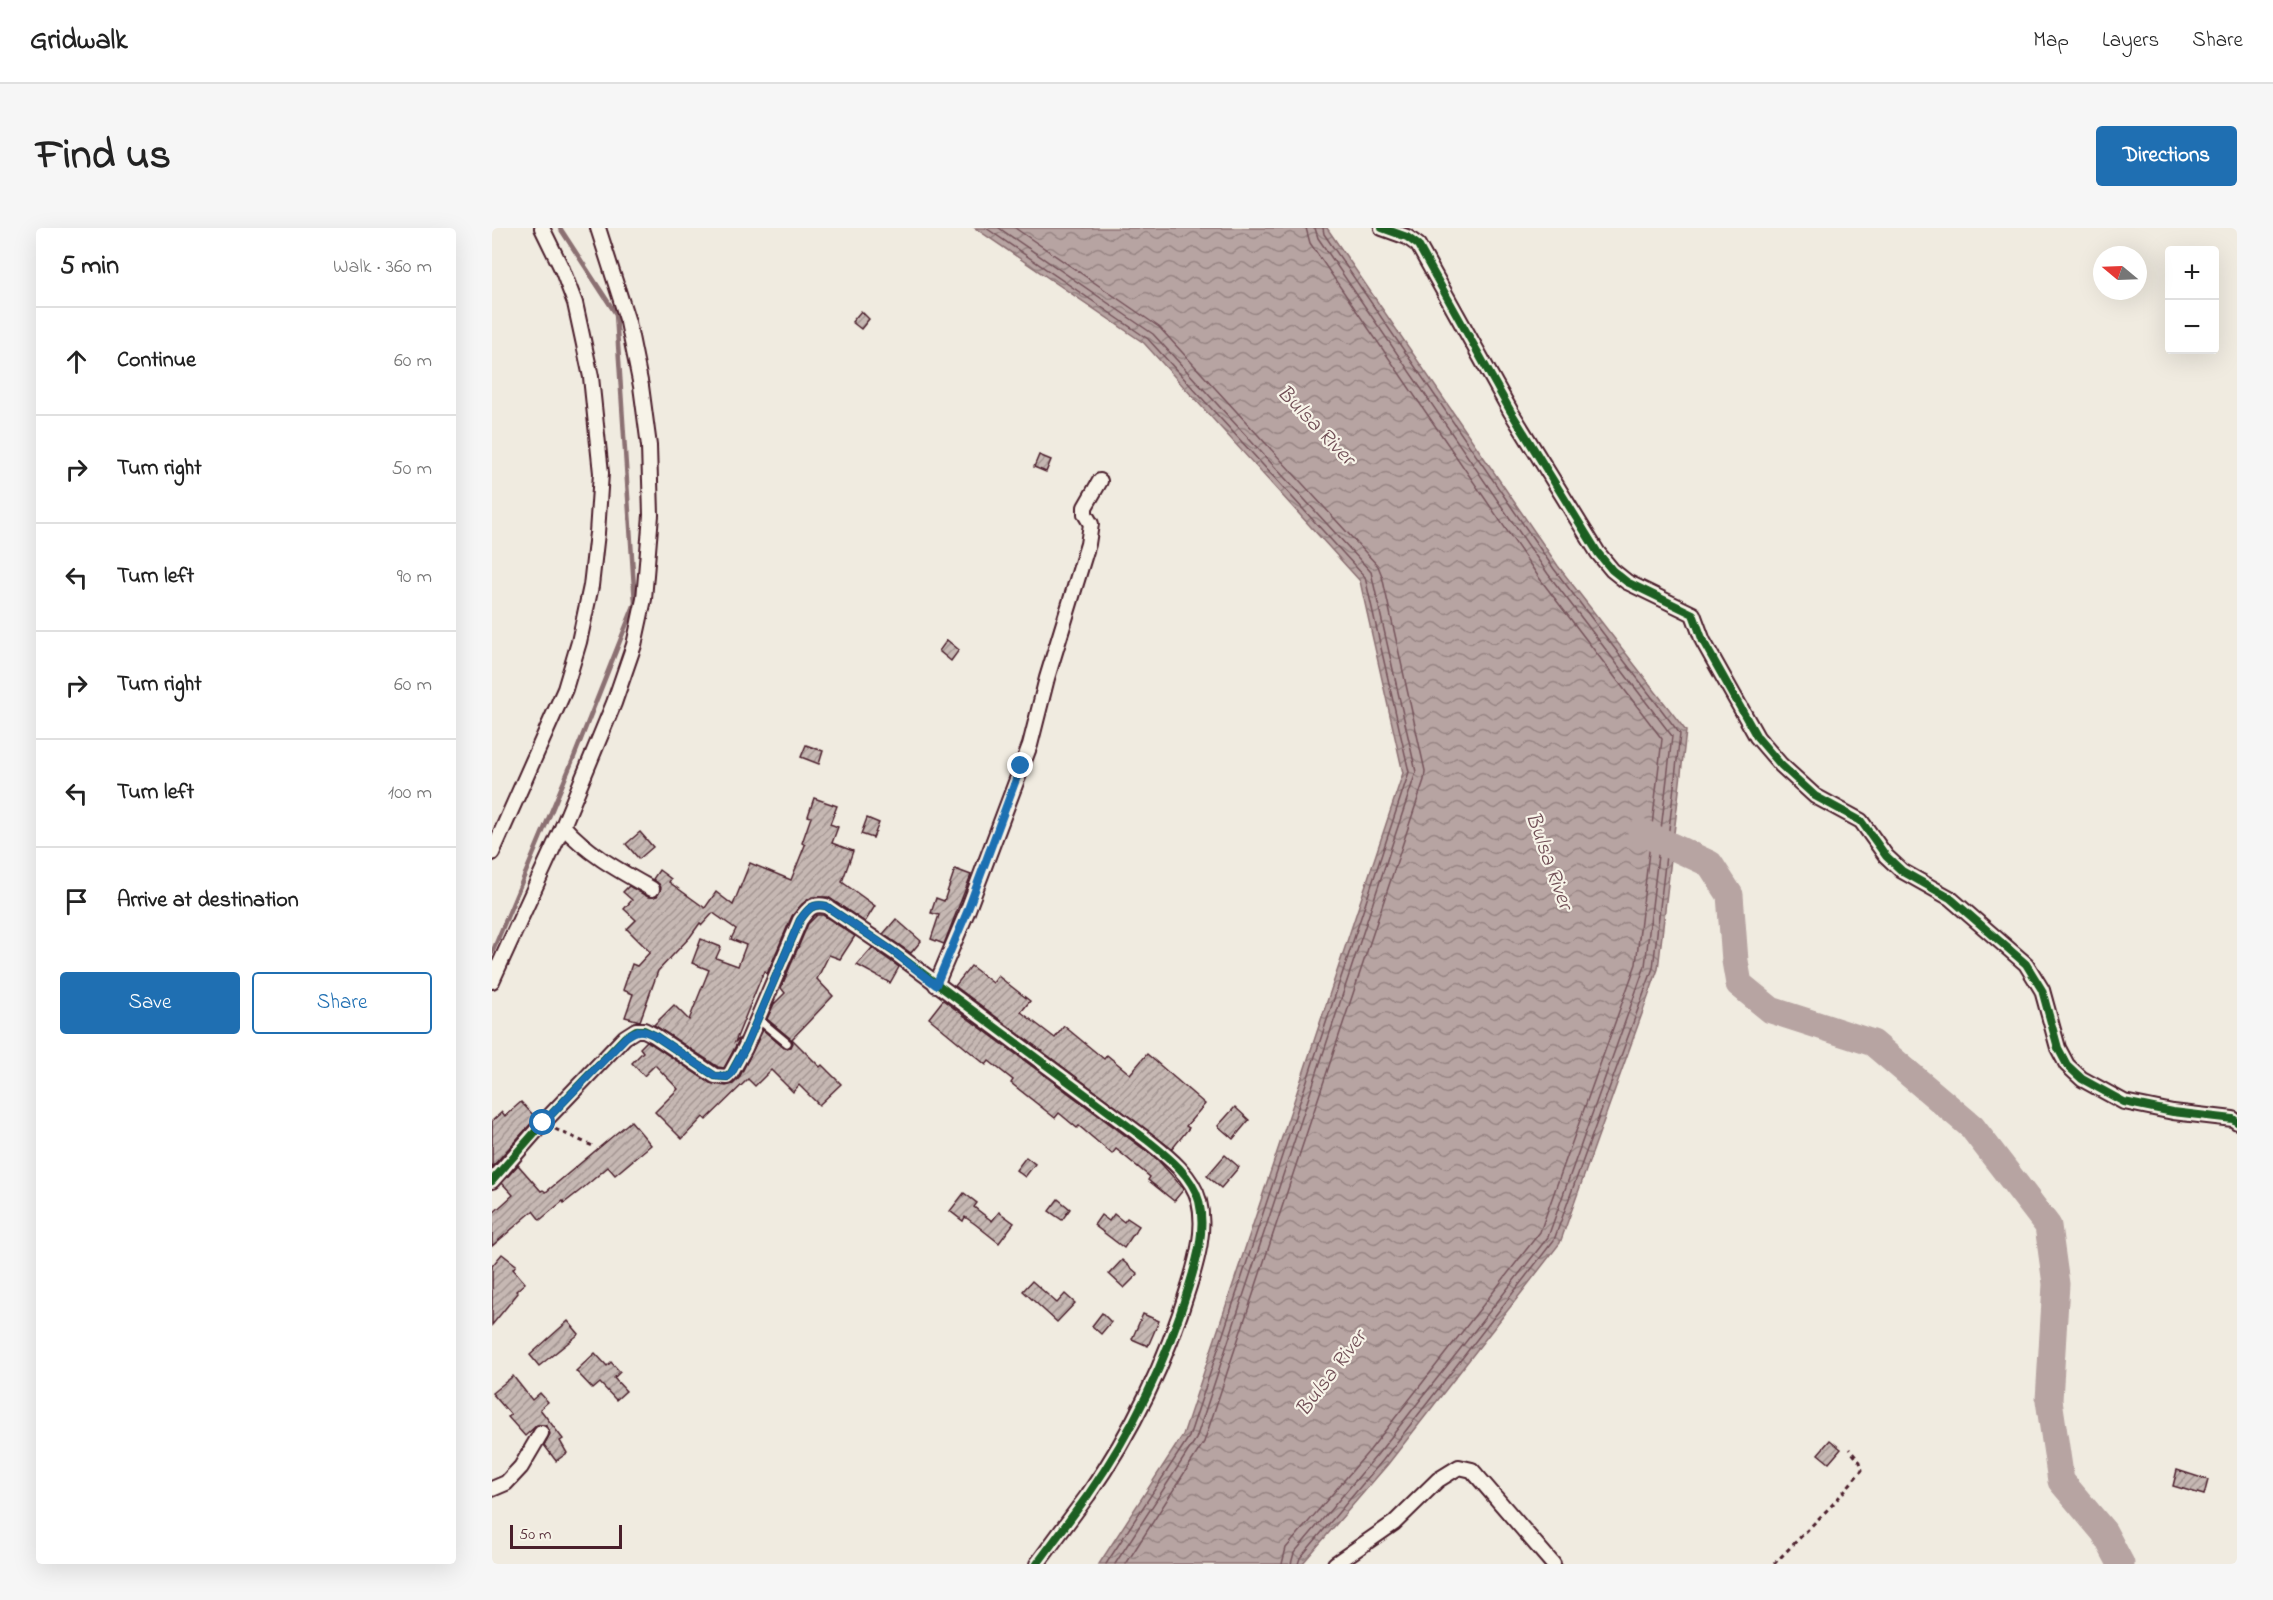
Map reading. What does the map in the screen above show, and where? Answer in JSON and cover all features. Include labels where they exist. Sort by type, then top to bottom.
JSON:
[{"type":"street","points":[[492,853],[565,689],[579,642],[591,586],[597,533],[601,473],[591,377],[575,303],[542,228]]},
{"type":"street","points":[[492,981],[563,826],[614,703],[634,645],[644,599],[651,515],[649,446],[628,322],[598,228]]},
{"type":"street","points":[[1382,228],[1407,237],[1418,245],[1511,412],[1598,553],[1611,570],[1627,582],[1693,614],[1703,641],[1757,737],[1797,782],[1815,796],[1861,820],[1886,856],[1902,871],[1950,898],[2026,964],[2042,990],[2058,1048],[2067,1065],[2082,1078],[2124,1102],[2173,1112],[2233,1119],[2237,1122]]},
{"type":"street","points":[[936,985],[967,912],[1030,746],[1047,678],[1088,544],[1091,524],[1085,514],[1085,507],[1100,481]]},
{"type":"street","points":[[563,826],[593,854],[652,889]]},
{"type":"street","points":[[492,1181],[543,1123],[626,1037],[636,1030],[644,1030],[654,1035],[715,1076],[722,1078],[731,1074],[800,920],[809,908],[817,904],[826,906],[894,952],[1048,1065],[1167,1157],[1193,1186],[1199,1202],[1201,1230],[1193,1271],[1181,1313],[1153,1380],[1089,1493],[1036,1564]]},
{"type":"street","points":[[492,1489],[506,1484],[541,1433]]},
{"type":"street","points":[[1335,1564],[1394,1523],[1438,1480],[1459,1467],[1472,1470],[1554,1564]]},
{"type":"lane","points":[[757,1018],[787,1043]]},
{"type":"path","points":[[543,1123],[595,1147]]},
{"type":"path","points":[[1774,1564],[1834,1503],[1862,1470],[1860,1462],[1849,1449]]},
{"type":"water","name":"Bulsa River","points":[[975,228],[1327,228],[1558,566],[1686,731],[1658,969],[1560,1243],[1388,1464],[1302,1564],[1099,1564],[1183,1435],[1403,773],[1360,581],[1144,343]]},
{"type":"building","points":[[861,311],[869,319],[861,329],[852,322]]},
{"type":"building","points":[[1039,455],[1051,460],[1046,472],[1034,467]]},
{"type":"building","points":[[947,640],[959,650],[951,661],[939,651]]},
{"type":"building","points":[[806,745],[823,751],[819,764],[801,757]]},
{"type":"building","points":[[814,798],[837,806],[830,824],[838,827],[832,843],[853,851],[842,882],[875,906],[865,922],[828,897],[812,897],[802,904],[792,916],[767,974],[764,971],[735,1042],[740,1038],[724,1068],[718,1067],[654,1025],[674,1005],[689,1020],[709,970],[692,963],[701,939],[721,947],[716,958],[738,966],[746,945],[731,939],[736,929],[713,913],[702,925],[700,923],[658,971],[640,1021],[625,1017],[633,994],[623,990],[632,964],[637,966],[650,952],[627,929],[636,920],[624,909],[632,900],[623,892],[629,886],[648,897],[657,896],[661,888],[653,879],[659,870],[671,879],[669,882],[705,908],[716,892],[733,905],[750,863],[791,880],[805,845],[802,843],[811,817],[808,816]]},
{"type":"building","points":[[867,818],[879,823],[873,838],[861,834]]},
{"type":"building","points":[[640,832],[653,847],[639,859],[626,844]]},
{"type":"building","points":[[955,869],[971,875],[944,944],[931,939],[939,915],[931,913],[936,898],[944,901]]},
{"type":"building","points":[[817,915],[823,915],[855,936],[840,959],[829,955],[817,979],[833,996],[792,1039],[841,1084],[819,1105],[799,1085],[793,1092],[771,1070],[755,1086],[748,1079],[706,1120],[703,1117],[682,1139],[655,1112],[678,1089],[655,1065],[644,1076],[632,1063],[643,1052],[640,1048],[647,1041],[710,1083],[726,1086],[733,1084],[739,1078],[763,1030],[784,1048],[791,1047],[793,1043],[791,1039],[767,1019],[774,1004],[785,993],[781,988],[808,924]]},
{"type":"building","points":[[896,919],[921,941],[911,953],[883,934]]},
{"type":"building","points":[[872,948],[899,967],[890,983],[857,965]]},
{"type":"building","points":[[971,966],[993,983],[998,976],[1030,1001],[1021,1012],[1055,1038],[1064,1026],[1104,1059],[1107,1055],[1130,1074],[1147,1054],[1205,1104],[1186,1126],[1189,1128],[1172,1149],[955,986]]},
{"type":"building","points":[[943,1000],[1157,1159],[1184,1189],[1174,1201],[1148,1180],[1150,1177],[1116,1149],[1112,1154],[1079,1126],[1077,1128],[1059,1113],[1055,1118],[1011,1083],[1013,1080],[989,1061],[986,1065],[929,1018]]},
{"type":"building","points":[[521,1102],[536,1118],[492,1167],[492,1121],[502,1112],[505,1116]]},
{"type":"building","points":[[1235,1107],[1249,1120],[1233,1139],[1218,1126]]},
{"type":"building","points":[[631,1121],[651,1145],[615,1175],[608,1167],[540,1220],[533,1211],[492,1246],[492,1214],[513,1195],[502,1183],[518,1165],[541,1191],[546,1192]]},
{"type":"building","points":[[1225,1155],[1239,1167],[1221,1188],[1207,1176]]},
{"type":"building","points":[[1026,1157],[1035,1164],[1025,1177],[1016,1170]]},
{"type":"building","points":[[964,1193],[977,1203],[974,1207],[992,1221],[999,1212],[1014,1223],[999,1243],[965,1217],[963,1221],[950,1211]]},
{"type":"building","points":[[1058,1199],[1070,1209],[1062,1220],[1049,1211]]},
{"type":"building","points":[[1114,1214],[1124,1222],[1127,1218],[1139,1226],[1124,1248],[1094,1225],[1101,1215],[1109,1221]]},
{"type":"building","points":[[502,1254],[516,1265],[513,1269],[525,1283],[516,1291],[518,1293],[492,1325],[492,1266]]},
{"type":"building","points":[[1122,1260],[1138,1274],[1124,1288],[1109,1274]]},
{"type":"building","points":[[1032,1281],[1057,1303],[1065,1294],[1075,1303],[1057,1322],[1023,1291]]},
{"type":"building","points":[[1102,1313],[1111,1322],[1101,1334],[1092,1326]]},
{"type":"building","points":[[1143,1314],[1159,1321],[1148,1346],[1132,1339]]},
{"type":"building","points":[[568,1321],[579,1334],[539,1366],[530,1355]]},
{"type":"building","points":[[595,1353],[607,1366],[611,1362],[620,1372],[614,1378],[626,1391],[616,1400],[600,1383],[593,1389],[576,1371]]},
{"type":"building","points":[[513,1376],[532,1400],[540,1393],[548,1402],[540,1409],[563,1439],[560,1441],[567,1453],[556,1461],[544,1445],[550,1434],[548,1428],[545,1425],[537,1425],[525,1436],[508,1417],[511,1415],[492,1393]]},
{"type":"building","points":[[1830,1440],[1841,1449],[1829,1463],[1818,1454]]},
{"type":"building","points":[[2177,1470],[2208,1480],[2204,1495],[2173,1486]]},
{"type":"waterway","points":[[492,953],[572,762],[635,603],[616,314],[560,228]]},
{"type":"waterway","points":[[1641,832],[1710,864],[1730,895],[1739,984],[1771,1010],[1873,1043],[1972,1127],[2048,1226],[2056,1284],[2049,1400],[2061,1481],[2104,1532],[2121,1564]]},
{"type":"cycle path","points":[[1382,228],[1407,237],[1418,245],[1511,412],[1598,553],[1612,570],[1627,582],[1693,614],[1703,641],[1757,737],[1781,765],[1815,796],[1861,821],[1886,856],[1902,871],[1950,898],[2026,964],[2042,990],[2058,1048],[2067,1065],[2082,1079],[2124,1102],[2173,1112],[2233,1119],[2237,1122]]},
{"type":"cycle path","points":[[492,1181],[543,1123],[625,1037],[636,1030],[644,1030],[654,1035],[715,1076],[727,1077],[745,1048],[800,920],[811,908],[817,905],[826,906],[894,952],[1155,1146],[1185,1174],[1199,1201],[1202,1222],[1198,1255],[1180,1313],[1159,1368],[1104,1471],[1037,1564]]},
{"type":"route","points":[[543,1123],[579,1083],[636,1030],[644,1030],[654,1035],[715,1076],[722,1078],[731,1074],[745,1048],[800,920],[809,908],[817,904],[826,906],[894,952],[936,985],[967,912],[1021,766]]}]
